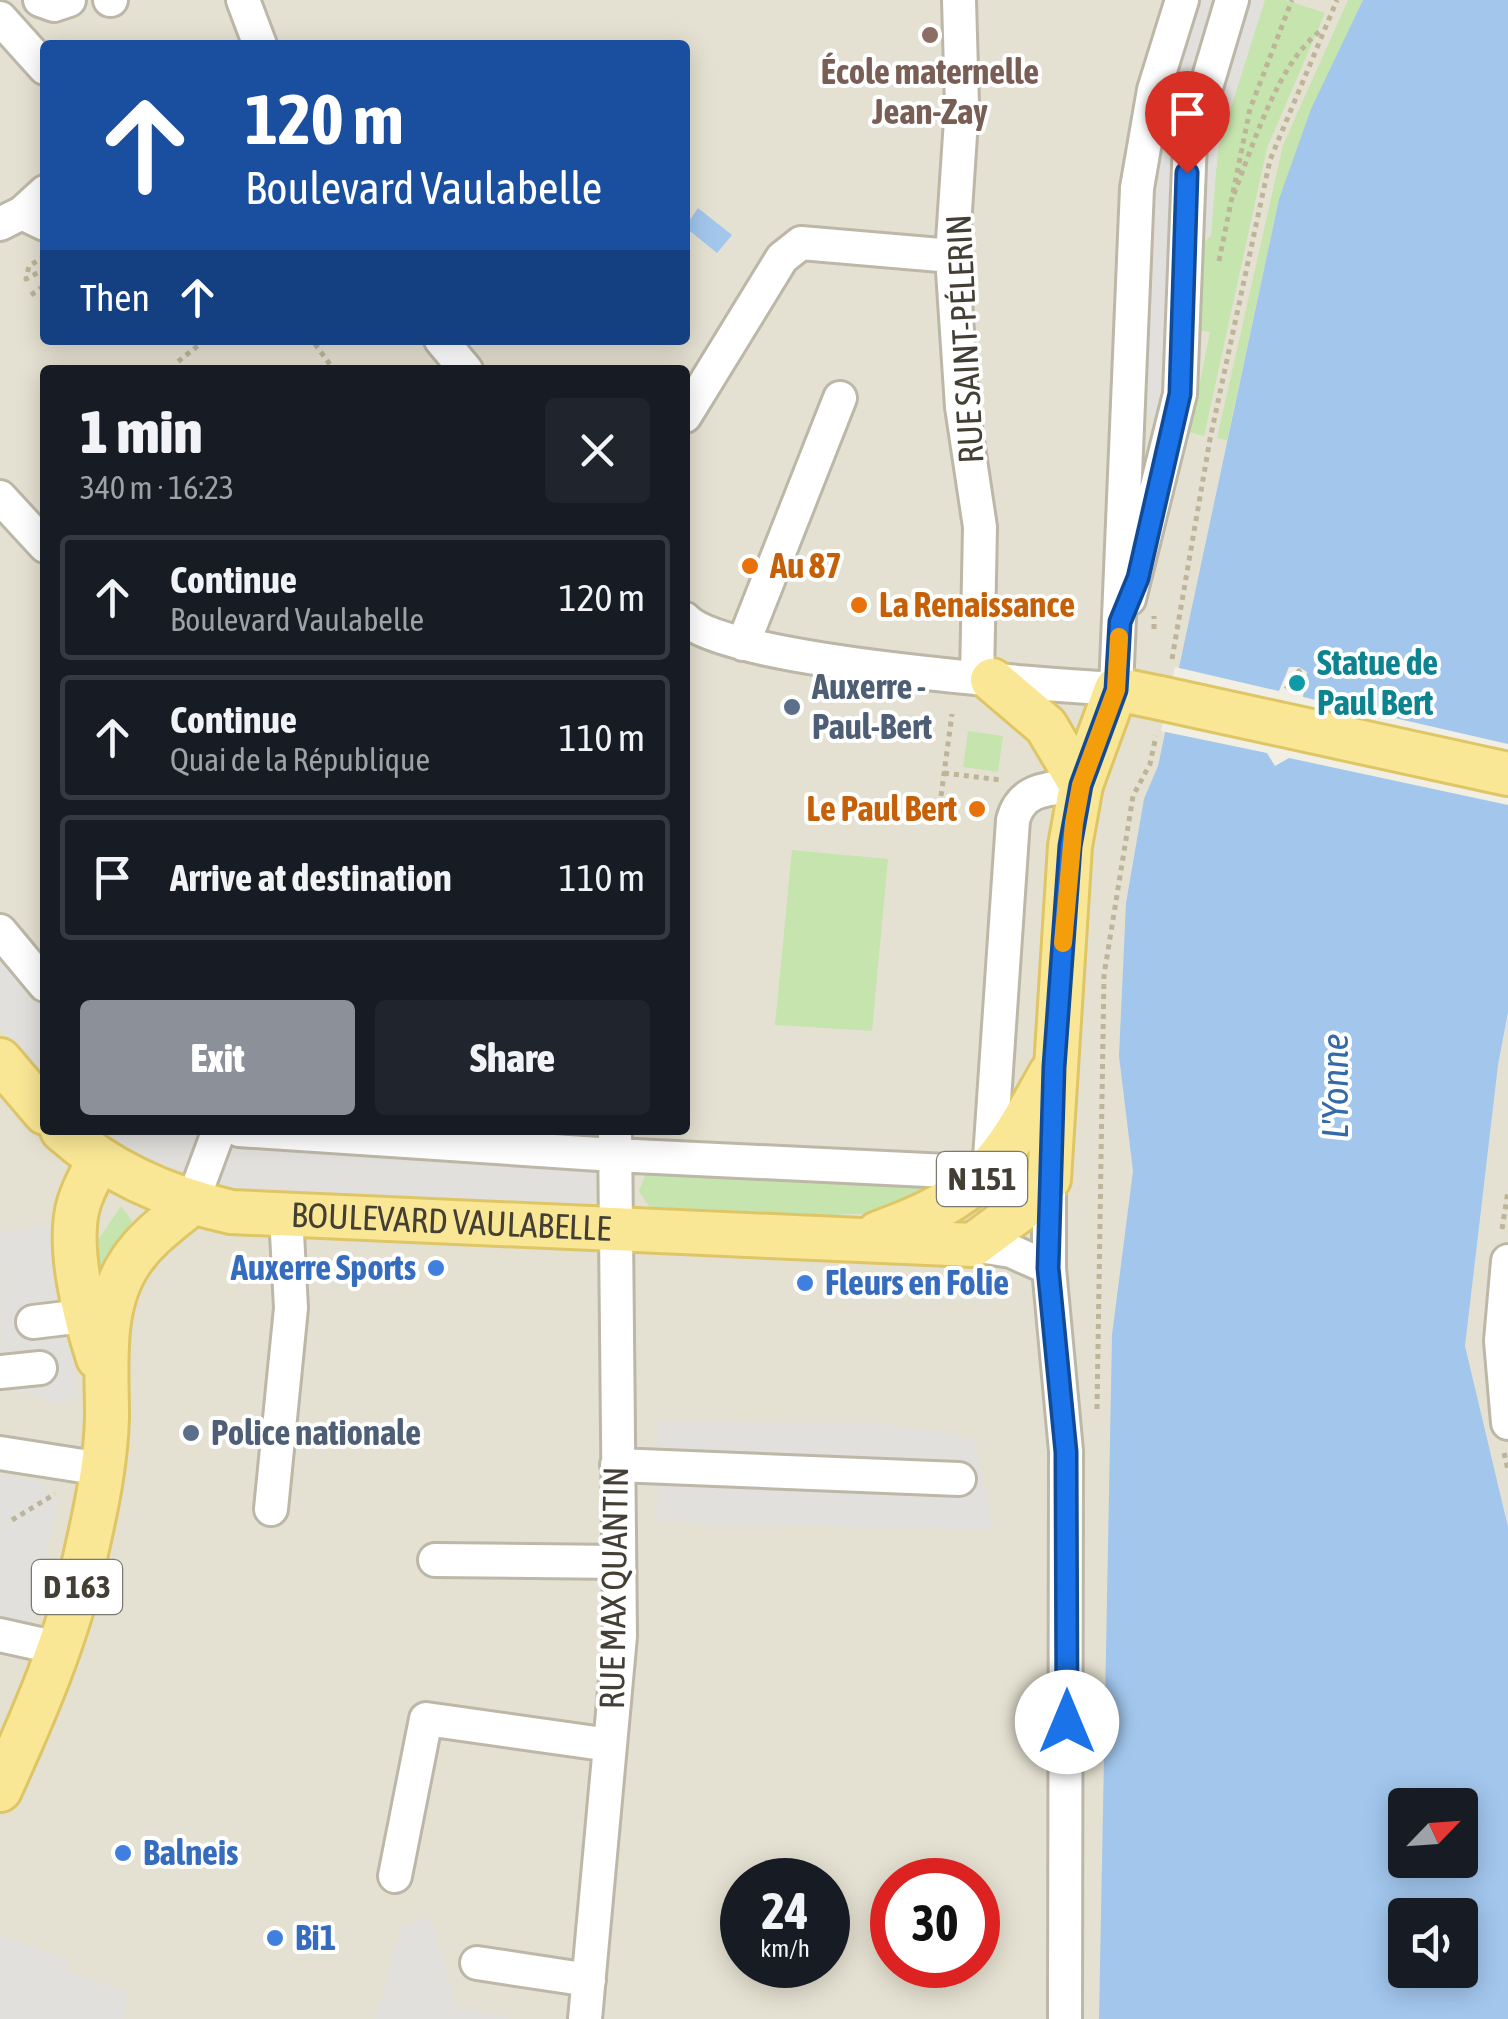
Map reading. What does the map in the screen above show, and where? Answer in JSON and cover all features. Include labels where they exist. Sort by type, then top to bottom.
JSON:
[{"type":"main road","points":[[984,679],[1046,726],[1081,785]]},
{"type":"main road","points":[[1116,690],[1508,774]]},
{"type":"main road","name":"BOULEVARD VAULABELLE","points":[[1050,1178],[1070,846],[1081,785],[1116,690]]},
{"type":"main road","points":[[0,1060],[39,1094]]},
{"type":"main road","name":"BOULEVARD VAULABELLE","points":[[863,1238],[934,1213],[989,1173],[1011,1143],[1054,1067]]},
{"type":"main road","name":"BOULEVARD VAULABELLE","points":[[68,1135],[98,1160],[192,1203],[231,1212],[973,1245]]},
{"type":"main road","points":[[98,1160],[78,1204],[75,1230],[98,1315]]},
{"type":"main road","name":"N 151","points":[[973,1245],[1023,1208],[1050,1178]]},
{"type":"main road","name":"D 163","points":[[0,1790],[58,1648],[86,1556],[84,1479],[107,1417],[98,1315],[130,1262],[192,1203]]},
{"type":"street","points":[[40,0],[54,5],[69,0]]},
{"type":"street","points":[[243,0],[258,40]]},
{"type":"street","name":"RUE SAINT-PÉLERIN","points":[[959,0],[962,105],[952,256],[962,407],[980,527],[984,679]]},
{"type":"street","points":[[690,626],[782,653],[984,679],[1116,690],[1137,188],[1154,90],[1182,0]]},
{"type":"street","points":[[1120,622],[1138,578],[1180,394],[1190,141],[1232,0]]},
{"type":"street","points":[[0,18],[40,62]]},
{"type":"street","points":[[690,408],[782,258],[802,243],[952,256]]},
{"type":"street","points":[[445,345],[462,365]]},
{"type":"street","points":[[743,644],[840,398]]},
{"type":"street","points":[[0,498],[40,541]]},
{"type":"street","points":[[385,1135],[614,1142],[989,1173],[1013,820],[1024,798],[1036,791],[1081,785]]},
{"type":"street","points":[[0,930],[40,979]]},
{"type":"street","points":[[192,1203],[217,1135]]},
{"type":"street","name":"RUE MAX QUANTIN","points":[[586,2019],[620,1636],[614,1142]]},
{"type":"street","points":[[1050,1178],[1048,1268],[1066,1452],[1065,2019]]},
{"type":"street","points":[[270,1509],[291,1308],[286,1214]]},
{"type":"street","name":"BOULEVARD VAULABELLE","points":[[973,1245],[1011,1251],[1048,1268]]},
{"type":"street","points":[[1508,1261],[1502,1342],[1508,1423]]},
{"type":"street","points":[[33,1322],[98,1315]]},
{"type":"street","points":[[0,1372],[40,1368]]},
{"type":"street","points":[[0,1453],[84,1479]]},
{"type":"street","points":[[617,1465],[959,1479]]},
{"type":"street","points":[[435,1560],[619,1562]]},
{"type":"street","points":[[1,1631],[58,1648]]},
{"type":"street","points":[[395,1876],[426,1720],[610,1745]]},
{"type":"street","points":[[477,1963],[589,1980]]},
{"type":"path","points":[[1096,1415],[1104,975],[1133,796],[1150,764],[1210,438],[1270,160],[1337,0]]},
{"type":"path","points":[[1231,201],[1268,110],[1301,48],[1324,29]]},
{"type":"path","points":[[40,259],[29,266],[26,279],[40,272]]},
{"type":"path","points":[[31,295],[40,289]]},
{"type":"path","points":[[175,365],[199,345]]},
{"type":"path","points":[[1282,702],[1292,675],[1299,671],[1304,680],[1299,705]]},
{"type":"path","points":[[941,796],[952,714]]},
{"type":"path","points":[[944,773],[1004,780]]},
{"type":"path","points":[[12,1520],[84,1479]]},
{"type":"shaded area","points":[[0,0],[1508,0],[1508,2019],[0,2019]]},
{"type":"shaded area","points":[[1199,0],[1264,0],[1218,148],[1210,235],[1195,247],[1183,416],[1145,415],[1161,135]]},
{"type":"shaded area","points":[[0,953],[40,1001],[40,1071],[0,1027]]},
{"type":"shaded area","points":[[111,1135],[193,1135],[228,1148],[265,1152],[582,1156],[599,1166],[601,1178],[594,1202],[584,1208],[236,1192],[151,1163]]},
{"type":"shaded area","points":[[55,1224],[78,1399],[54,1404],[30,1393],[1,1389],[0,1232]]},
{"type":"shaded area","points":[[658,1421],[887,1424],[974,1439],[994,1530],[656,1522]]},
{"type":"shaded area","points":[[0,1474],[41,1482],[58,1504],[30,1628],[0,1624]]},
{"type":"shaded area","points":[[430,1916],[457,2007],[512,2019],[376,2019],[402,1927]]},
{"type":"shaded area","points":[[0,1935],[69,1959],[67,1971],[130,1993],[123,2019],[0,2019]]},
{"type":"green space","points":[[1265,0],[1285,0],[1325,13],[1267,148],[1204,436],[1190,432],[1210,332],[1193,329],[1196,248],[1211,236],[1218,148]]},
{"type":"green space","points":[[1348,0],[1363,0],[1312,109],[1279,199],[1227,440],[1217,438],[1283,145]]},
{"type":"green space","points":[[968,731],[1003,736],[998,772],[963,767]]},
{"type":"green space","points":[[792,850],[888,859],[872,1031],[775,1025]]},
{"type":"green space","points":[[1020,1162],[1021,1191],[980,1219],[974,1205]]},
{"type":"green space","points":[[656,1170],[943,1182],[879,1213],[831,1215],[649,1207],[639,1191],[646,1173]]},
{"type":"green space","points":[[121,1206],[132,1221],[100,1296],[96,1243]]},
{"type":"water","name":"L'Yonne","points":[[1363,0],[1508,0],[1508,1012],[1498,1065],[1465,1346],[1508,1527],[1508,2019],[1099,2019],[1112,1335],[1133,1171],[1119,1056],[1126,903],[1144,799],[1158,766],[1279,199],[1311,109]]},
{"type":"water","points":[[698,208],[732,235],[717,253],[690,231],[690,220]]},
{"type":"pier","points":[[1175,667],[1279,691],[1289,667],[1299,667],[1307,672],[1303,697],[1508,744],[1508,805],[1289,758],[1275,766],[1267,753],[1161,731]]},
{"type":"slow traffic","points":[[1063,943],[1074,823],[1081,785],[1116,690],[1119,637]]},
{"type":"place","name":"École maternelle Jean-Zay","points":[[930,35]]},
{"type":"place","name":"Au 87","points":[[750,566]]},
{"type":"place","name":"La Renaissance","points":[[859,605]]},
{"type":"place","name":"Statue de Paul Bert","points":[[1297,683]]},
{"type":"place","name":"Auxerre - Paul-Bert","points":[[792,707]]},
{"type":"place","name":"Le Paul Bert","points":[[977,809]]},
{"type":"place","name":"Auxerre Sports","points":[[436,1268]]},
{"type":"place","name":"Fleurs en Folie","points":[[805,1283]]},
{"type":"place","name":"Police nationale","points":[[191,1433]]},
{"type":"place","name":"Balneis","points":[[123,1853]]},
{"type":"place","name":"Bi1","points":[[275,1938]]},
{"type":"route","points":[[1067,1722],[1066,1452],[1048,1268],[1054,1067],[1070,846],[1081,785],[1116,690],[1120,622],[1138,578],[1180,394],[1187,173]]}]
